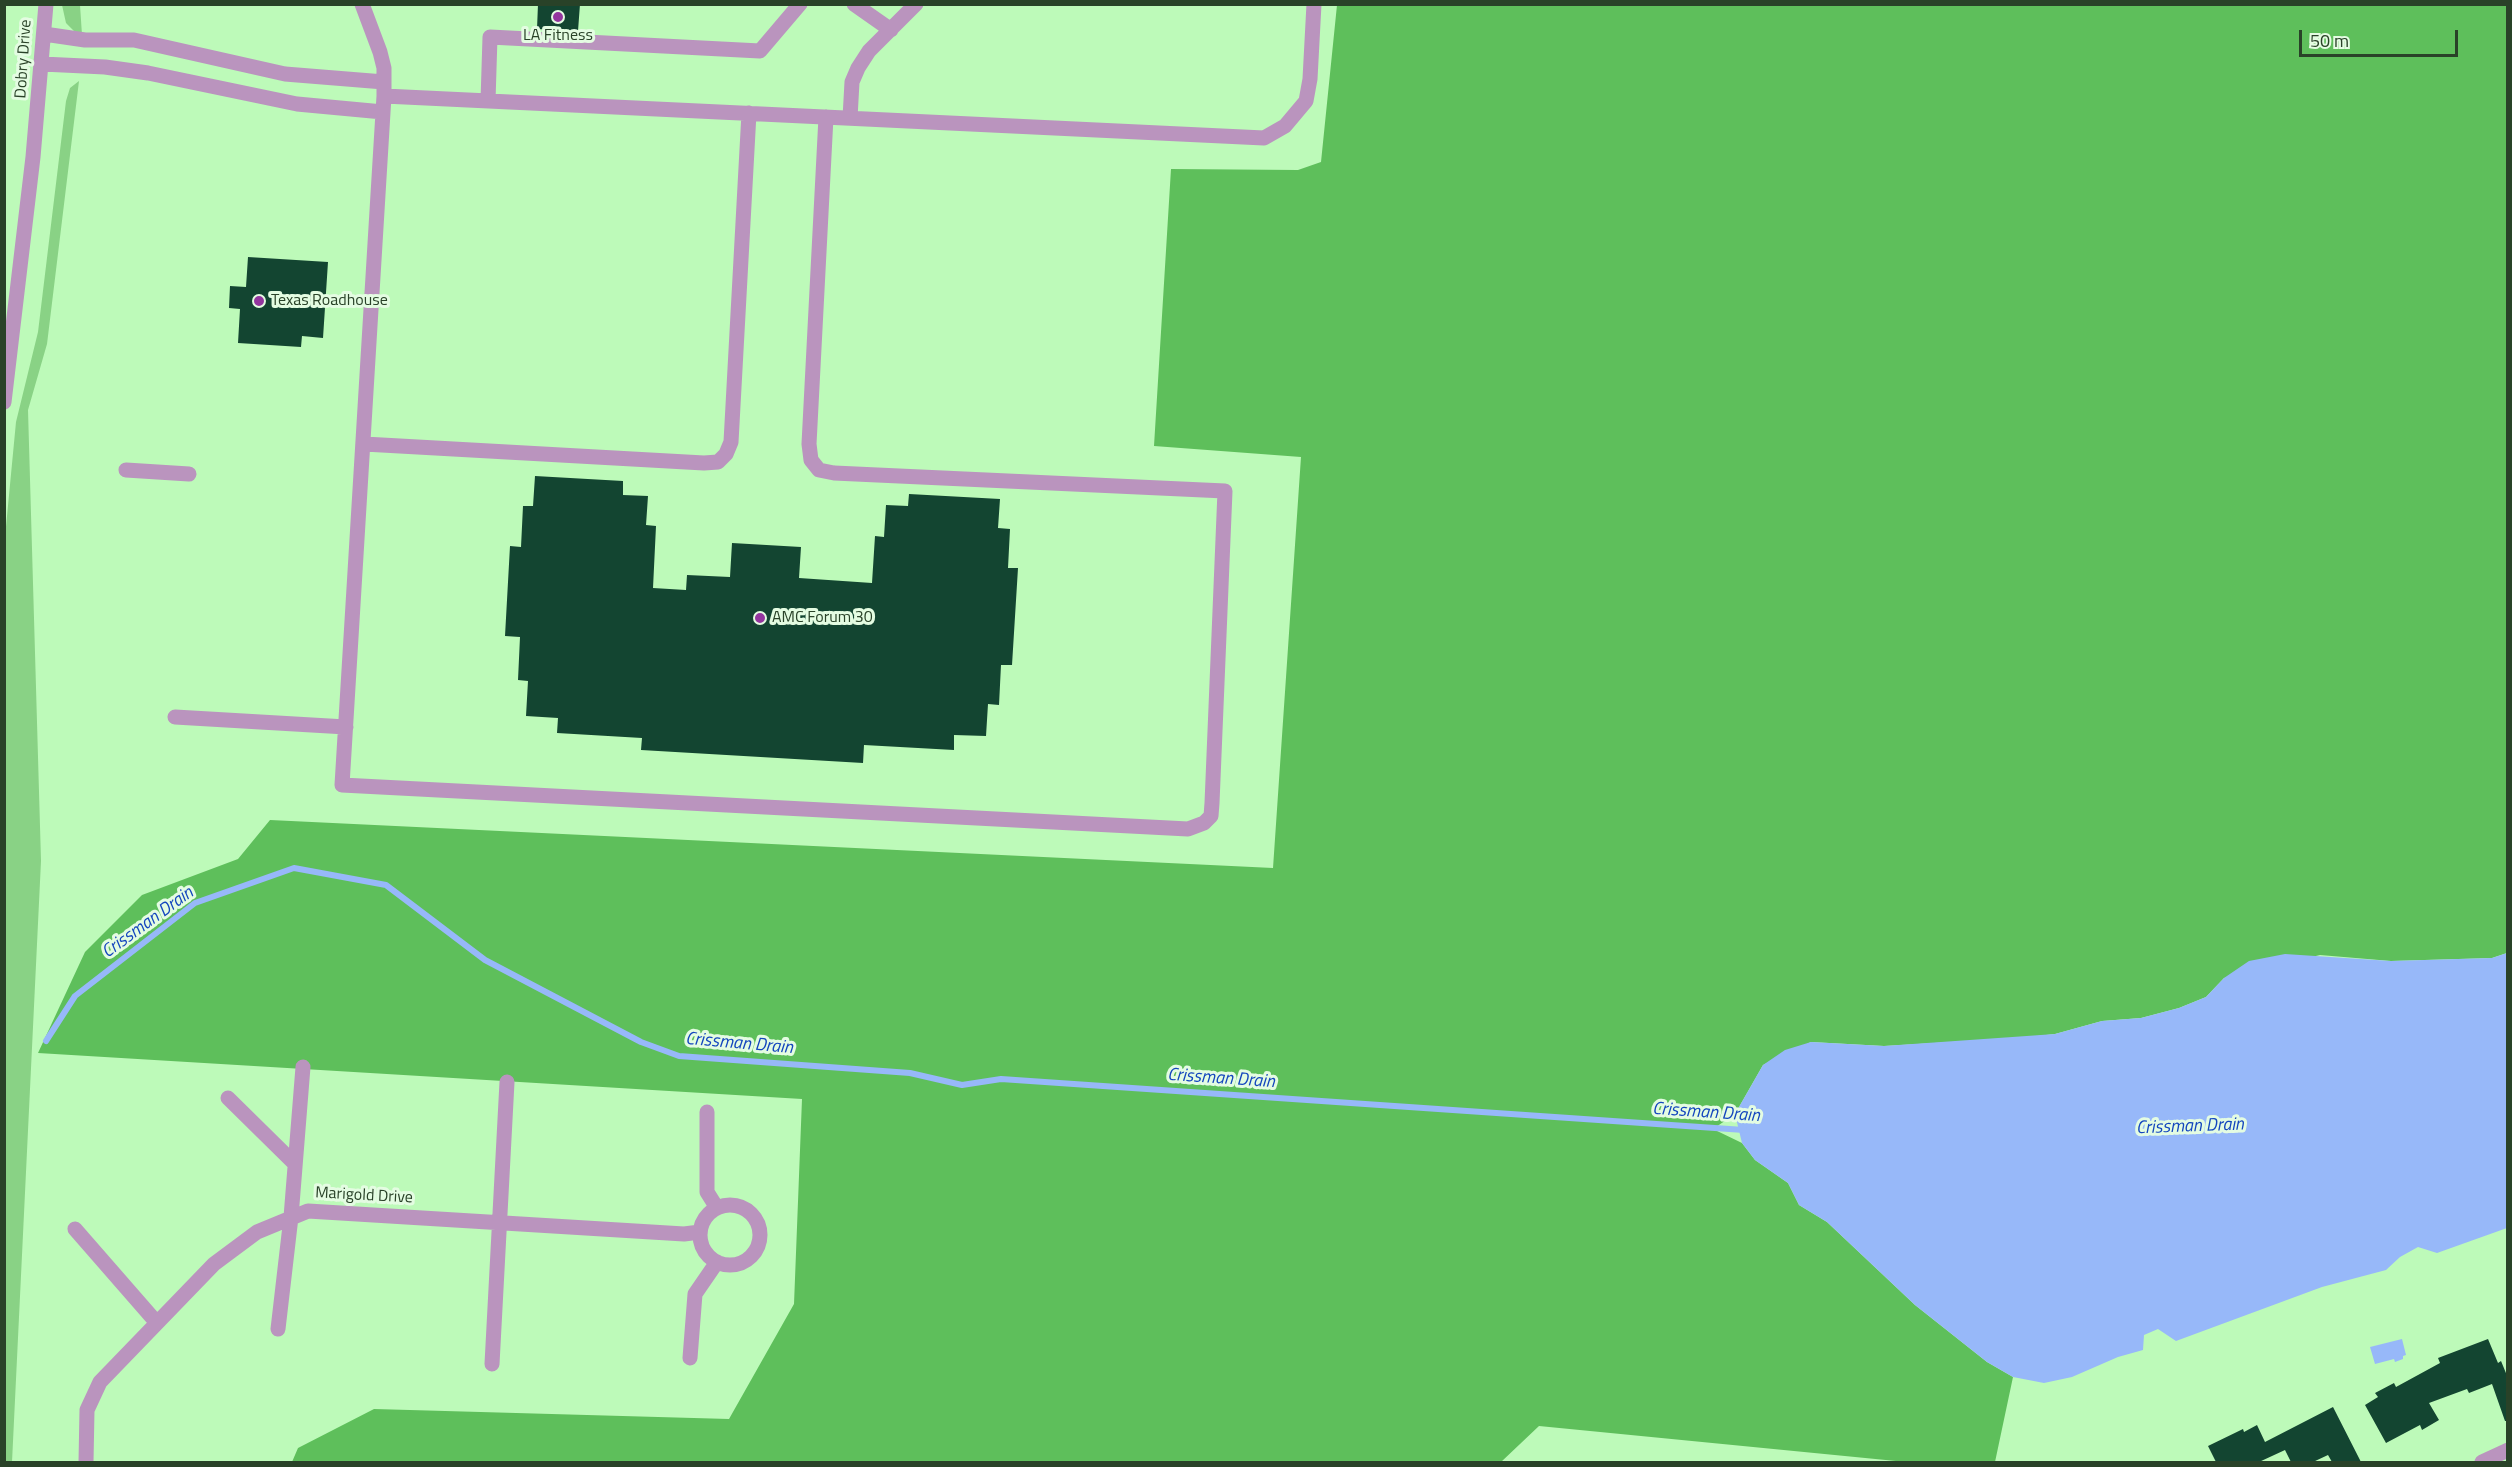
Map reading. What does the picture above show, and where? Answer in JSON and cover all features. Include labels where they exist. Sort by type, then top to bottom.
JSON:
[{"type":"street","name":"Dobry Drive","points":[[4,402],[42,64],[46,4]]},
{"type":"street","points":[[362,4],[380,52],[384,89],[342,785],[1188,829],[1204,823],[1211,816],[1225,491],[834,473],[819,470],[812,460],[809,444],[826,117]]},
{"type":"street","points":[[488,101],[490,37],[760,51],[800,4]]},
{"type":"street","points":[[854,4],[891,30]]},
{"type":"street","points":[[850,118],[852,82],[858,68],[869,51],[916,4]]},
{"type":"street","points":[[44,34],[85,40],[134,40],[285,74],[384,89],[488,101],[1264,138],[1285,126],[1306,101],[1310,79],[1314,4]]},
{"type":"street","points":[[42,64],[123,69],[297,104],[383,112]]},
{"type":"street","points":[[364,444],[718,462],[726,454],[731,442],[749,113]]},
{"type":"street","points":[[126,470],[189,474]]},
{"type":"street","points":[[175,717],[346,727]]},
{"type":"street","points":[[278,1329],[291,1217],[303,1067]]},
{"type":"street","points":[[492,1364],[507,1082]]},
{"type":"street","points":[[228,1098],[295,1164]]},
{"type":"street","points":[[707,1112],[707,1192],[717,1208]]},
{"type":"street","points":[[728,1205],[739,1206],[756,1220],[760,1231],[760,1242],[756,1252],[748,1260],[738,1265],[727,1266],[717,1262],[704,1250],[700,1232],[709,1214],[717,1208],[728,1205]]},
{"type":"street","name":"Marigold Drive","points":[[86,1462],[87,1410],[100,1382],[214,1264],[257,1232],[308,1210],[684,1234],[700,1232]]},
{"type":"street","points":[[75,1229],[157,1323]]},
{"type":"street","points":[[690,1358],[695,1294],[717,1262]]},
{"type":"street","points":[[2482,1462],[2508,1450]]},
{"type":"green space","points":[[62,5],[80,5],[82,35],[76,33],[66,23]]},
{"type":"green space","points":[[1337,5],[2507,5],[2507,953],[2492,958],[2391,961],[2320,955],[2224,978],[2206,997],[2179,1008],[2141,1018],[2102,1021],[2055,1034],[2019,1038],[1884,1046],[1811,1042],[1763,1065],[1735,1114],[1713,1129],[1742,1143],[1755,1160],[1788,1183],[1799,1205],[1827,1222],[1915,1305],[1987,1362],[2013,1377],[1995,1462],[1906,1462],[1539,1426],[1501,1462],[292,1462],[298,1448],[374,1409],[729,1419],[794,1304],[802,1099],[38,1053],[85,952],[142,895],[238,859],[270,820],[1273,868],[1301,457],[1154,446],[1171,169],[1298,170],[1321,162]]},
{"type":"green space","points":[[79,81],[47,344],[28,410],[41,861],[12,1462],[5,1462],[5,537],[16,422],[38,332],[66,101],[70,88]]},
{"type":"water","points":[[2507,953],[2507,1228],[2437,1253],[2418,1247],[2400,1257],[2386,1270],[2322,1287],[2176,1341],[2158,1329],[2144,1335],[2143,1350],[2118,1357],[2072,1377],[2044,1383],[2013,1377],[1987,1362],[1915,1305],[1827,1222],[1799,1205],[1788,1183],[1755,1160],[1742,1143],[1735,1114],[1763,1065],[1785,1050],[1811,1042],[1884,1046],[2055,1034],[2102,1021],[2141,1018],[2179,1008],[2206,997],[2224,978],[2249,961],[2285,954],[2391,961],[2492,958]]},
{"type":"water","points":[[2402,1339],[2406,1355],[2403,1359],[2375,1364],[2370,1347]]},
{"type":"building","name":"LA Fitness","points":[[538,4],[580,4],[578,31],[537,29]]},
{"type":"building","points":[[248,257],[328,262],[323,338],[302,336],[301,347],[238,343],[240,309],[229,308],[230,286],[246,287]]},
{"type":"building","name":"AMC Forum 30","points":[[535,476],[623,481],[623,495],[648,496],[646,525],[656,526],[653,588],[686,590],[687,575],[730,577],[732,543],[801,547],[799,578],[872,583],[875,536],[884,537],[886,505],[908,506],[909,494],[1000,499],[998,528],[1010,529],[1008,568],[1018,568],[1012,665],[1001,665],[999,705],[988,704],[986,736],[954,735],[954,750],[864,745],[863,763],[641,750],[642,738],[557,733],[558,718],[526,716],[528,681],[518,680],[520,637],[505,636],[510,546],[521,547],[523,506],[533,506]]},
{"type":"building","points":[[2488,1339],[2498,1363],[2501,1361],[2508,1378],[2508,1421],[2505,1421],[2492,1384],[2469,1393],[2467,1389],[2429,1403],[2439,1420],[2422,1430],[2420,1425],[2386,1443],[2365,1405],[2378,1397],[2375,1393],[2394,1383],[2396,1387],[2440,1363],[2438,1358]]},
{"type":"building","points":[[2333,1407],[2361,1462],[2332,1462],[2328,1455],[2313,1462],[2291,1462],[2285,1450],[2259,1462],[2216,1462],[2208,1446],[2243,1429],[2244,1432],[2257,1425],[2265,1442]]},
{"type":"waterway","name":"Crissman Drain","points":[[46,1041],[75,996],[195,903],[294,868],[386,885],[485,960],[641,1042],[679,1056],[910,1073],[962,1085],[1001,1079],[1744,1130]]},
{"type":"place","name":"LA Fitness","points":[[558,17]]},
{"type":"place","name":"Texas Roadhouse","points":[[259,301]]},
{"type":"place","name":"AMC Forum 30","points":[[760,618]]}]
